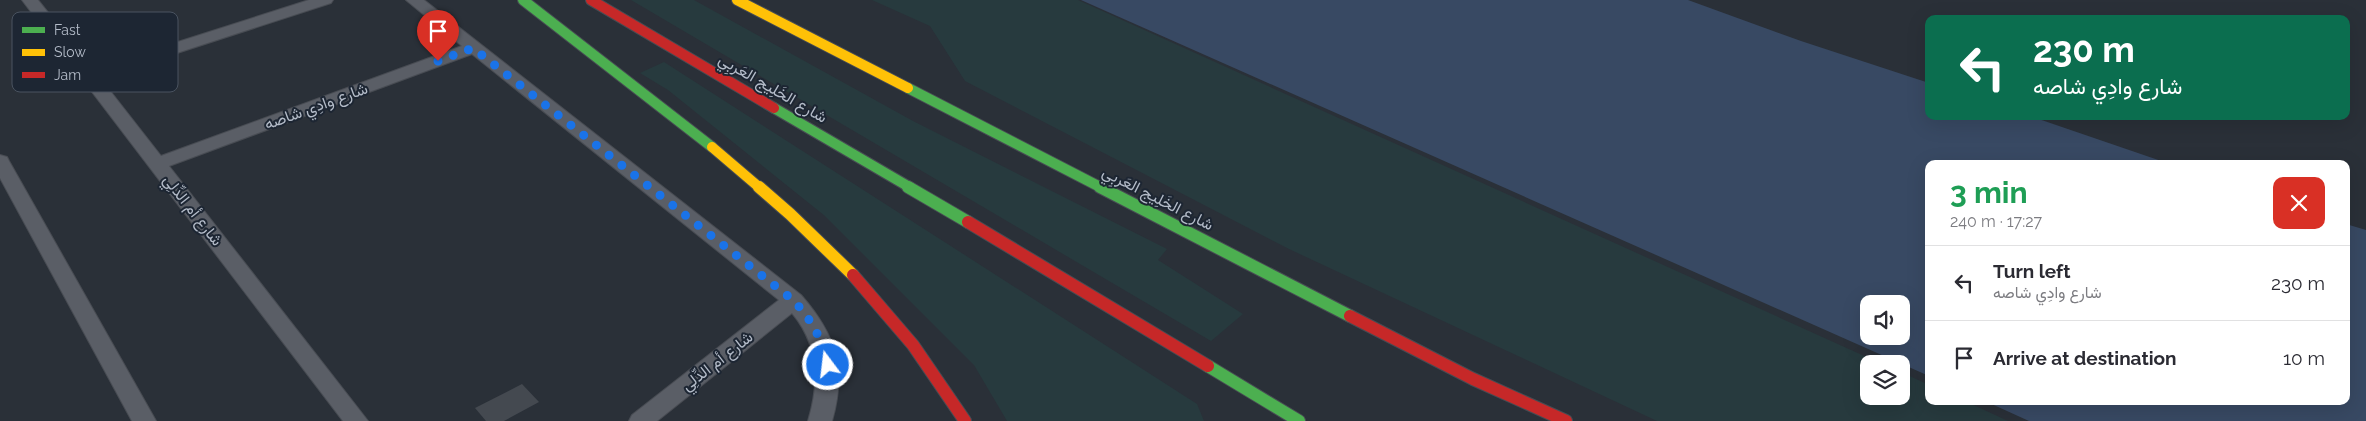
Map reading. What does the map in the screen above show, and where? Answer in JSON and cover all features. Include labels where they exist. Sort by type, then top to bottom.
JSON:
[{"type":"highway","points":[[523,0],[772,195],[859,280],[930,364],[966,421]]},
{"type":"highway","name":"شارع الخَلِيج العَربِي","points":[[591,0],[1097,298],[1299,421]]},
{"type":"highway","name":"شارع الخَلِيج العَربِي","points":[[737,0],[1473,379],[1566,421]]},
{"type":"highway","points":[[1473,379],[1546,421]]},
{"type":"street","name":"شارع أم الدِّلِي","points":[[30,0],[39,12]]},
{"type":"street","points":[[178,47],[325,0]]},
{"type":"street","points":[[414,0],[793,300],[806,314],[824,347],[828,365],[828,385],[820,421]]},
{"type":"street","name":"شارع وادِي شاصه","points":[[158,164],[473,48]]},
{"type":"street","name":"شارع أم الدِّلِي","points":[[102,92],[356,421]]},
{"type":"street","points":[[0,161],[144,421]]},
{"type":"street","name":"شارع أم الدِّلِي","points":[[642,421],[793,300]]},
{"type":"green space","points":[[631,0],[694,0],[913,121],[1167,249],[1158,260],[1243,314],[1211,341]]},
{"type":"green space","points":[[872,0],[1078,0],[1862,355],[1860,355],[1860,405],[1910,405],[1910,376],[1925,383],[1925,405],[1974,405],[2008,421],[1657,421],[1289,249],[965,81],[930,26]]},
{"type":"green space","points":[[664,62],[1197,404],[1204,421],[1007,421],[974,365],[825,216],[668,90],[640,73]]},
{"type":"water","points":[[1081,0],[1688,0],[1801,41],[1925,82],[1925,120],[2042,120],[2158,160],[1925,160],[1925,374],[1910,368],[1910,355],[1882,355]]},
{"type":"water","points":[[2350,225],[2366,230],[2366,421],[2029,421],[1994,405],[2350,405]]},
{"type":"building","points":[[522,384],[539,402],[504,421],[486,421],[475,408]]},
{"type":"traffic: fast","points":[[523,0],[712,147]]},
{"type":"traffic: fast","points":[[908,88],[1350,316]]},
{"type":"traffic: fast","points":[[774,108],[968,222]]},
{"type":"traffic: fast","points":[[1208,366],[1299,421]]},
{"type":"traffic: slow","points":[[737,0],[908,88]]},
{"type":"traffic: slow","points":[[712,147],[790,214],[853,275]]},
{"type":"traffic: jam","points":[[591,0],[774,108]]},
{"type":"traffic: jam","points":[[968,222],[1208,366]]},
{"type":"traffic: jam","points":[[853,275],[913,345],[965,421]]},
{"type":"traffic: jam","points":[[1350,316],[1473,379],[1566,421]]},
{"type":"route","points":[[438,61],[473,48],[793,300],[806,314],[816,330],[824,347],[828,365]]}]
